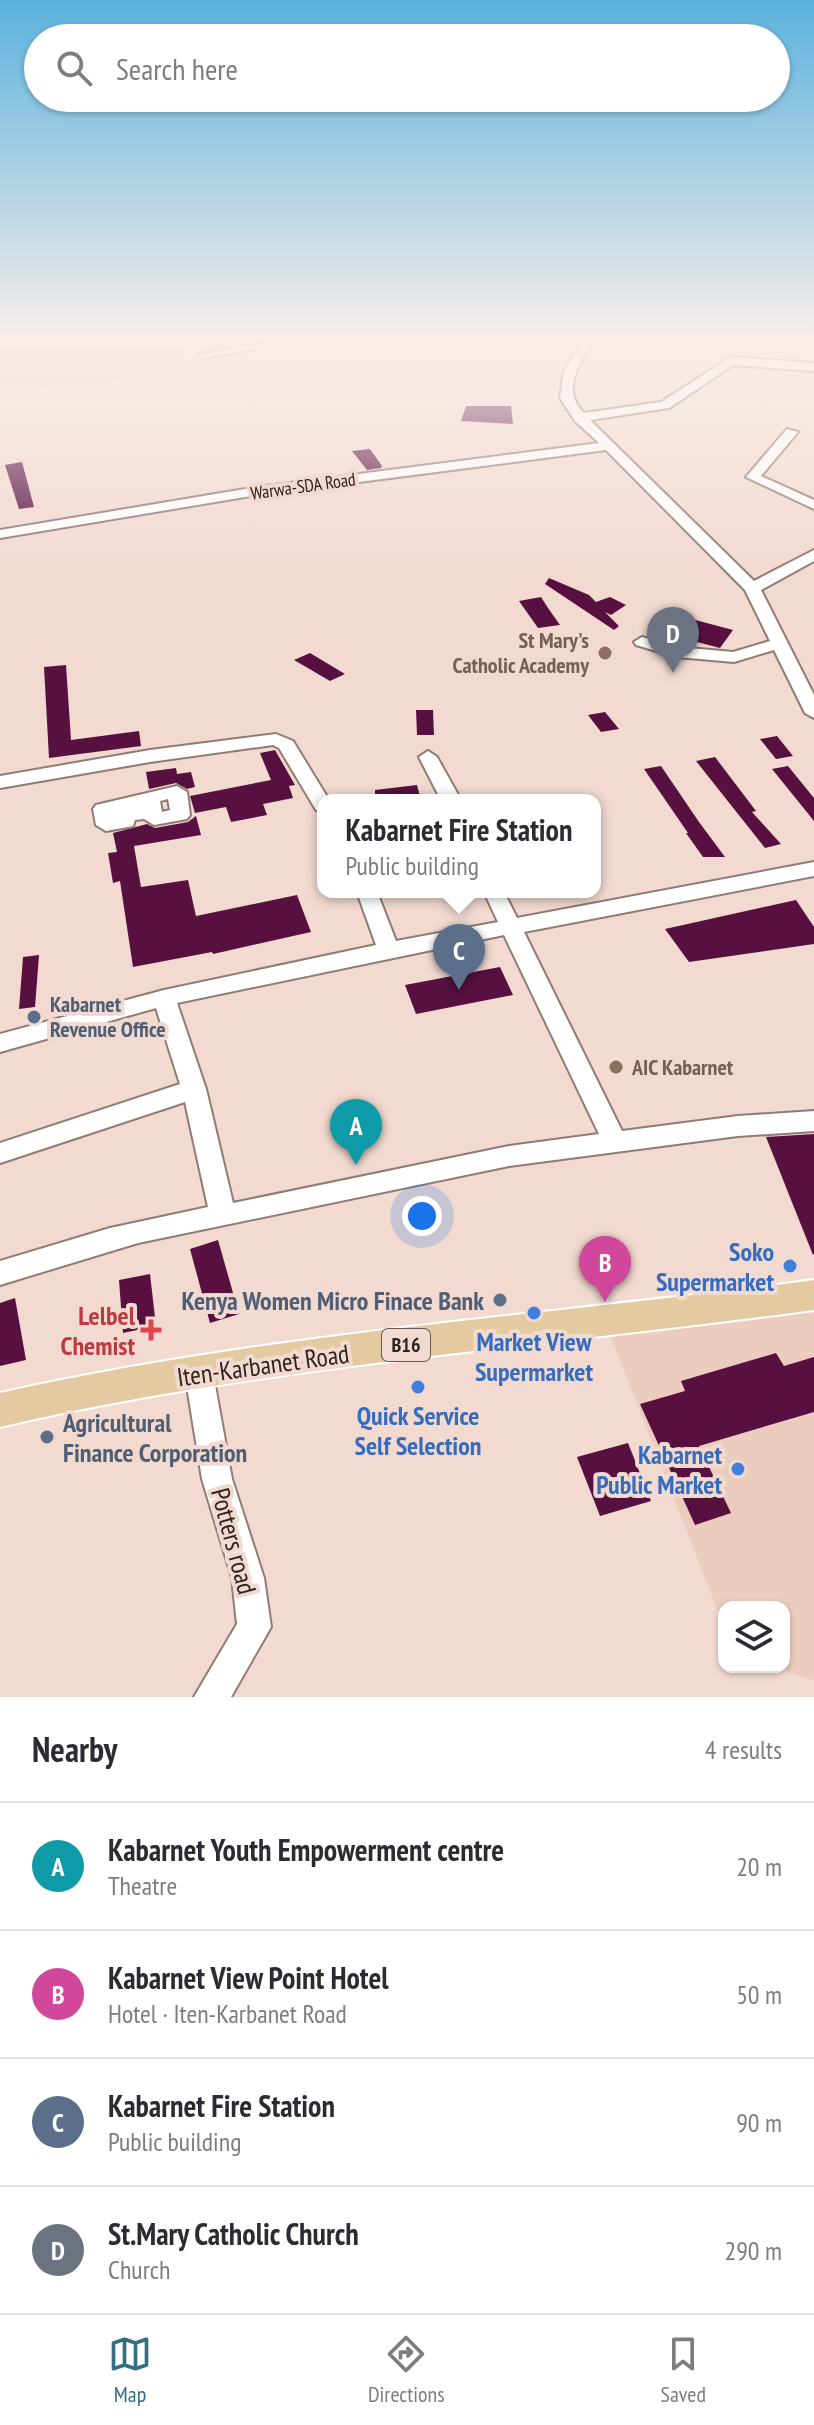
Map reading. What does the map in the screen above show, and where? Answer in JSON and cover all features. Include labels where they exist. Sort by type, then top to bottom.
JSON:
[{"type":"main road","name":"Iten-Karbanet Road","points":[[0,1410],[62,1395],[304,1357],[666,1316],[814,1295]]},
{"type":"street","points":[[579,418],[584,417]]},
{"type":"street","points":[[579,418],[752,588],[814,713]]},
{"type":"street","points":[[792,432],[753,477],[814,505]]},
{"type":"street","name":"Warwa-SDA Road","points":[[0,534],[251,492],[607,446]]},
{"type":"street","points":[[752,588],[814,555]]},
{"type":"street","points":[[642,642],[677,652],[734,657],[773,645]]},
{"type":"street","points":[[0,782],[150,756],[276,739],[287,745],[317,797]]},
{"type":"street","points":[[428,757],[448,794]]},
{"type":"street","points":[[0,1043],[164,998],[389,950],[814,869]]},
{"type":"street","points":[[369,898],[389,950]]},
{"type":"street","points":[[497,898],[615,1142]]},
{"type":"street","points":[[164,998],[194,1089],[223,1216]]},
{"type":"street","points":[[0,1153],[194,1089]]},
{"type":"street","points":[[0,1273],[113,1236],[509,1156],[738,1126],[814,1121]]},
{"type":"street","name":"Potters road","points":[[199,1374],[217,1479],[248,1578],[254,1627],[211,1697]]},
{"type":"shaded area","name":"Kabarnet Public Market","points":[[814,1305],[814,1680],[790,1673],[790,1601],[718,1601],[718,1612],[609,1332]]},
{"type":"building","points":[[462,417],[512,417],[513,424],[461,421]]},
{"type":"building","points":[[370,449],[381,468],[367,470],[352,451]]},
{"type":"building","points":[[22,462],[34,507],[19,509],[5,465]]},
{"type":"building","points":[[549,578],[589,595],[596,602],[610,597],[626,605],[611,615],[605,612],[619,626],[614,630],[545,584]]},
{"type":"building","points":[[541,597],[560,625],[538,628],[519,601]]},
{"type":"building","points":[[684,617],[733,630],[720,648],[670,635]]},
{"type":"building","points":[[310,653],[345,674],[330,681],[294,660]]},
{"type":"building","points":[[66,665],[71,740],[139,731],[141,746],[49,758],[44,667]]},
{"type":"building","points":[[416,710],[433,710],[434,735],[417,735]]},
{"type":"building","points":[[605,712],[619,729],[601,732],[588,715]]},
{"type":"building","points":[[777,736],[793,756],[776,759],[760,739]]},
{"type":"building","points":[[275,750],[295,785],[289,786],[293,798],[263,804],[267,815],[231,822],[226,807],[195,813],[190,796],[271,780],[260,753]]},
{"type":"building","points":[[715,757],[756,811],[752,812],[781,844],[765,848],[696,761]]},
{"type":"building","points":[[661,766],[725,857],[703,857],[686,833],[644,769]]},
{"type":"building","points":[[788,766],[814,798],[814,821],[772,769]]},
{"type":"building","points":[[176,768],[177,774],[191,772],[195,787],[187,789],[176,783],[149,789],[146,772]]},
{"type":"building","points":[[417,785],[419,794],[375,794],[375,790]]},
{"type":"building","points":[[196,816],[201,835],[134,846],[141,887],[188,880],[196,916],[297,895],[311,932],[213,954],[133,967],[120,881],[113,883],[108,853],[117,852],[113,833],[147,824],[155,828],[188,822]]},
{"type":"building","points":[[796,900],[814,927],[814,944],[689,962],[665,929]]},
{"type":"building","points":[[39,955],[35,1007],[19,1009],[23,957]]},
{"type":"building","points":[[500,967],[513,995],[416,1014],[405,985]]},
{"type":"building","points":[[814,1134],[814,1254],[813,1255],[766,1137]]},
{"type":"building","points":[[218,1240],[239,1314],[210,1323],[190,1249]]},
{"type":"building","points":[[150,1274],[156,1326],[123,1333],[119,1280]]},
{"type":"building","points":[[15,1298],[26,1360],[0,1366],[0,1303]]},
{"type":"building","points":[[776,1353],[784,1366],[814,1357],[814,1412],[699,1446],[731,1513],[695,1525],[640,1404],[685,1391],[681,1381]]},
{"type":"building","points":[[628,1443],[651,1501],[600,1516],[577,1457]]},
{"type":"place","name":"St Mary's Catholic Academy","points":[[605,653]]},
{"type":"place","name":"St.Mary Catholic Church","points":[[673,673]]},
{"type":"place","name":"Kabarnet Fire Station","points":[[459,990]]},
{"type":"place","name":"Kabarnet Revenue Office","points":[[34,1017]]},
{"type":"place","name":"AIC Kabarnet","points":[[616,1067]]},
{"type":"place","name":"Kabarnet Youth Empowerment centre","points":[[356,1165]]},
{"type":"place","name":"Soko Supermarket","points":[[790,1266]]},
{"type":"place","name":"Kenya Women Micro Finace Bank","points":[[500,1300]]},
{"type":"place","name":"Kabarnet View Point Hotel","points":[[605,1302]]},
{"type":"place","name":"Market View Supermarket","points":[[534,1313]]},
{"type":"place","name":"Lelbel Chemist","points":[[151,1330]]},
{"type":"place","name":"Quick Service Self Selection","points":[[418,1387]]},
{"type":"place","name":"Agricultural Finance Corporation","points":[[47,1437]]},
{"type":"place","name":"Kabarnet Public Market","points":[[738,1469]]}]
